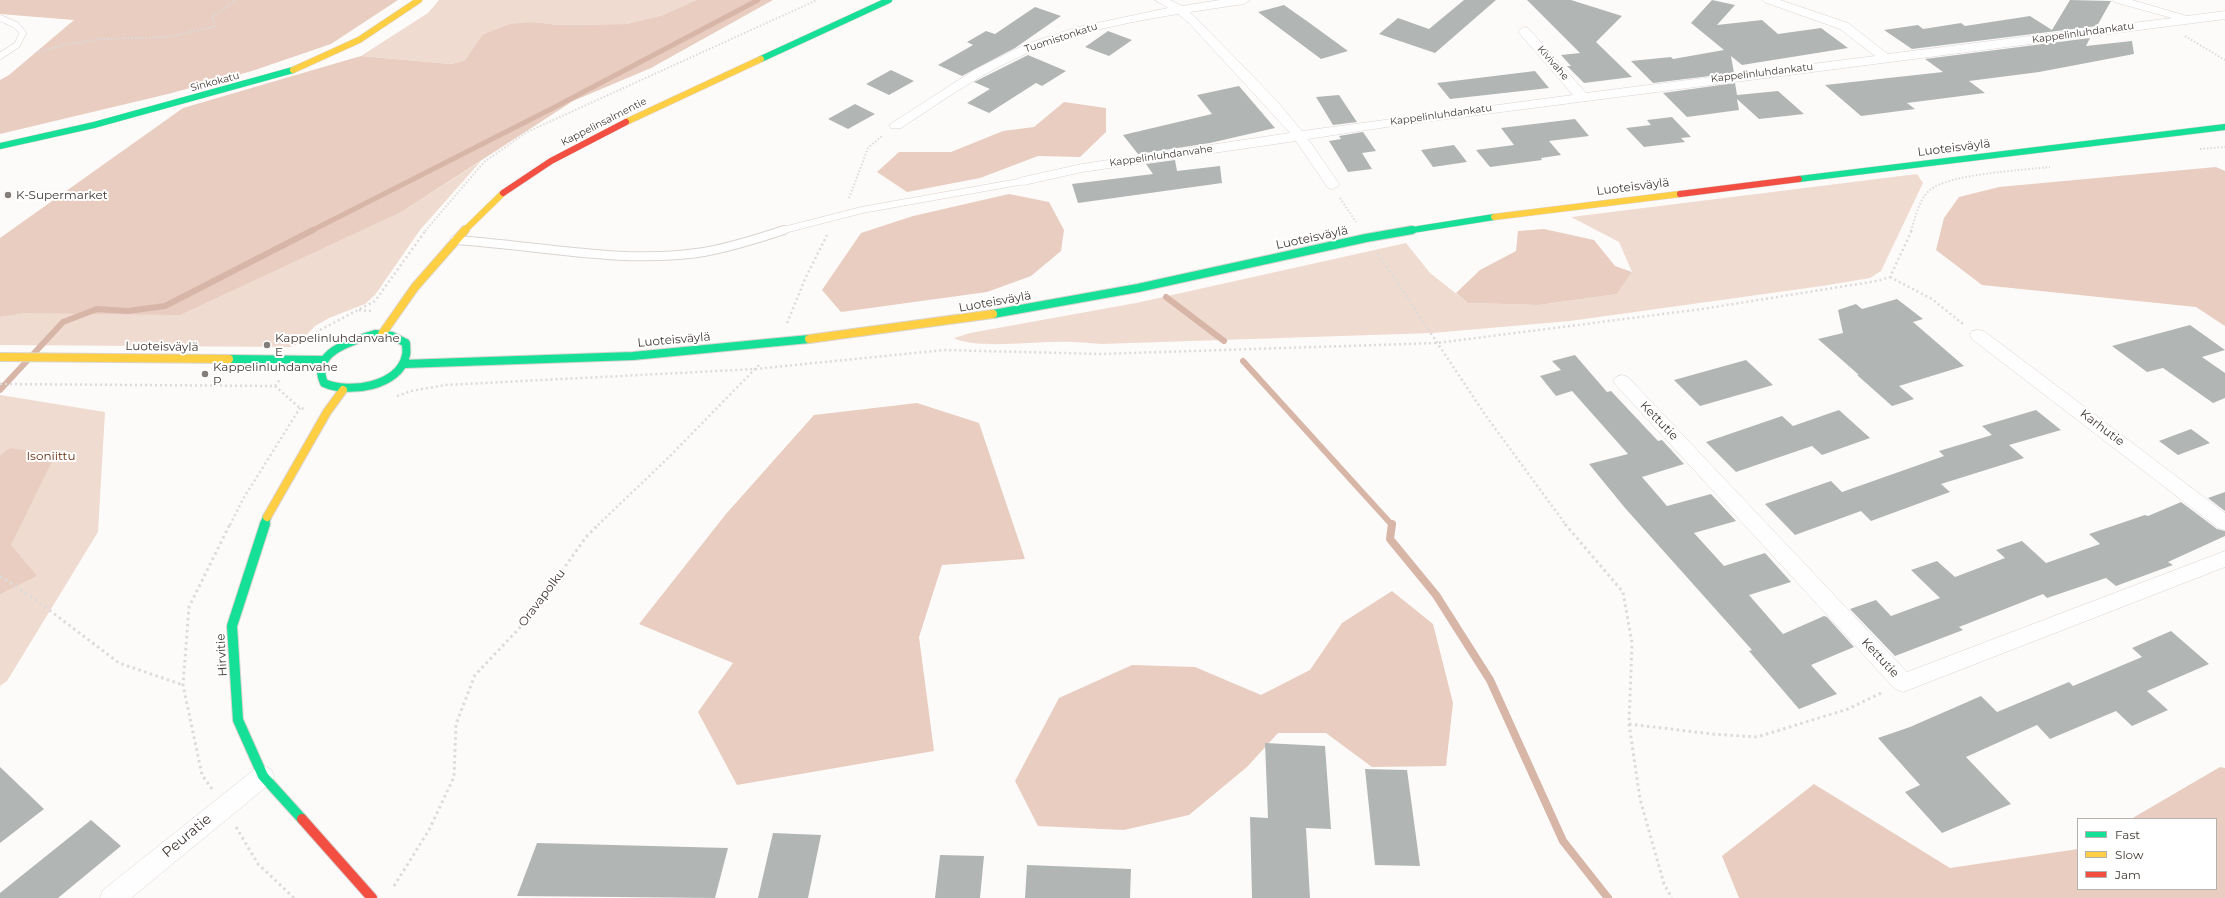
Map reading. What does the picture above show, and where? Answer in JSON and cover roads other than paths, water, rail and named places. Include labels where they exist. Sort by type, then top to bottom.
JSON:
[{"type":"main road","name":"Sinkokatu","points":[[0,146],[94,125],[291,71],[346,48],[396,18],[419,0]]},
{"type":"main road","name":"Kappelinsalmentie","points":[[382,334],[415,287],[455,240],[498,197],[551,161],[616,126],[888,0]]},
{"type":"main road","name":"Luoteisväylä","points":[[404,364],[633,356],[845,336],[985,316],[1138,288],[1366,238],[1541,210],[2225,127]]},
{"type":"main road","points":[[382,334],[389,334],[399,337],[406,343],[408,354],[404,364],[395,373],[381,382],[358,389],[343,390],[329,387],[321,380],[319,370],[324,360],[337,348],[351,341],[382,334]]},
{"type":"main road","name":"Luoteisväylä","points":[[0,357],[324,360]]},
{"type":"main road","name":"Hirvitie","points":[[343,390],[327,412],[264,522],[232,626],[238,720],[263,776],[372,898]]},
{"type":"street","points":[[1161,0],[1193,20],[1222,50],[1300,137],[1333,185]]},
{"type":"street","name":"Tuomistonkatu","points":[[896,125],[990,67],[1029,47],[1081,30],[1179,10],[1244,0]]},
{"type":"street","points":[[1768,0],[1844,26],[1885,58]]},
{"type":"street","points":[[2118,0],[2190,19]]},
{"type":"street","name":"Kappelinluhdankatu","points":[[1300,137],[1400,121],[1581,96],[2225,15]]},
{"type":"street","name":"Kivivahe","points":[[1524,31],[1581,96]]},
{"type":"street","name":"Kappelinluhdanvahe","points":[[1024,181],[1082,168],[1300,137]]},
{"type":"street","name":"Karhutie","points":[[1978,335],[2225,522]]},
{"type":"street","name":"Kettutie","points":[[1622,381],[1903,683],[2225,559]]},
{"type":"street","name":"Peuratie","points":[[112,898],[263,776]]},
{"type":"lane","points":[[0,18],[16,25],[23,33],[17,45],[0,56]]},
{"type":"lane","points":[[455,240],[645,257],[685,254],[730,247],[837,215],[1024,181]]},
{"type":"waterway","points":[[311,231],[553,108],[758,0]]},
{"type":"waterway","points":[[0,390],[63,322],[97,309],[128,311],[165,306],[313,230]]},
{"type":"waterway","points":[[1166,297],[1224,341]]},
{"type":"waterway","points":[[1243,361],[1392,525]]},
{"type":"waterway","points":[[1392,525],[1390,539],[1436,595],[1490,680],[1563,841],[1608,898]]},
{"type":"place","name":"K-Supermarket","points":[[8,195]]},
{"type":"place","name":"Kappelinluhdanvahe E","points":[[267,345]]},
{"type":"place","name":"Kappelinluhdanvahe P","points":[[205,374]]},
{"type":"park label","name":"Isoniittu","points":[[51,456]]}]
